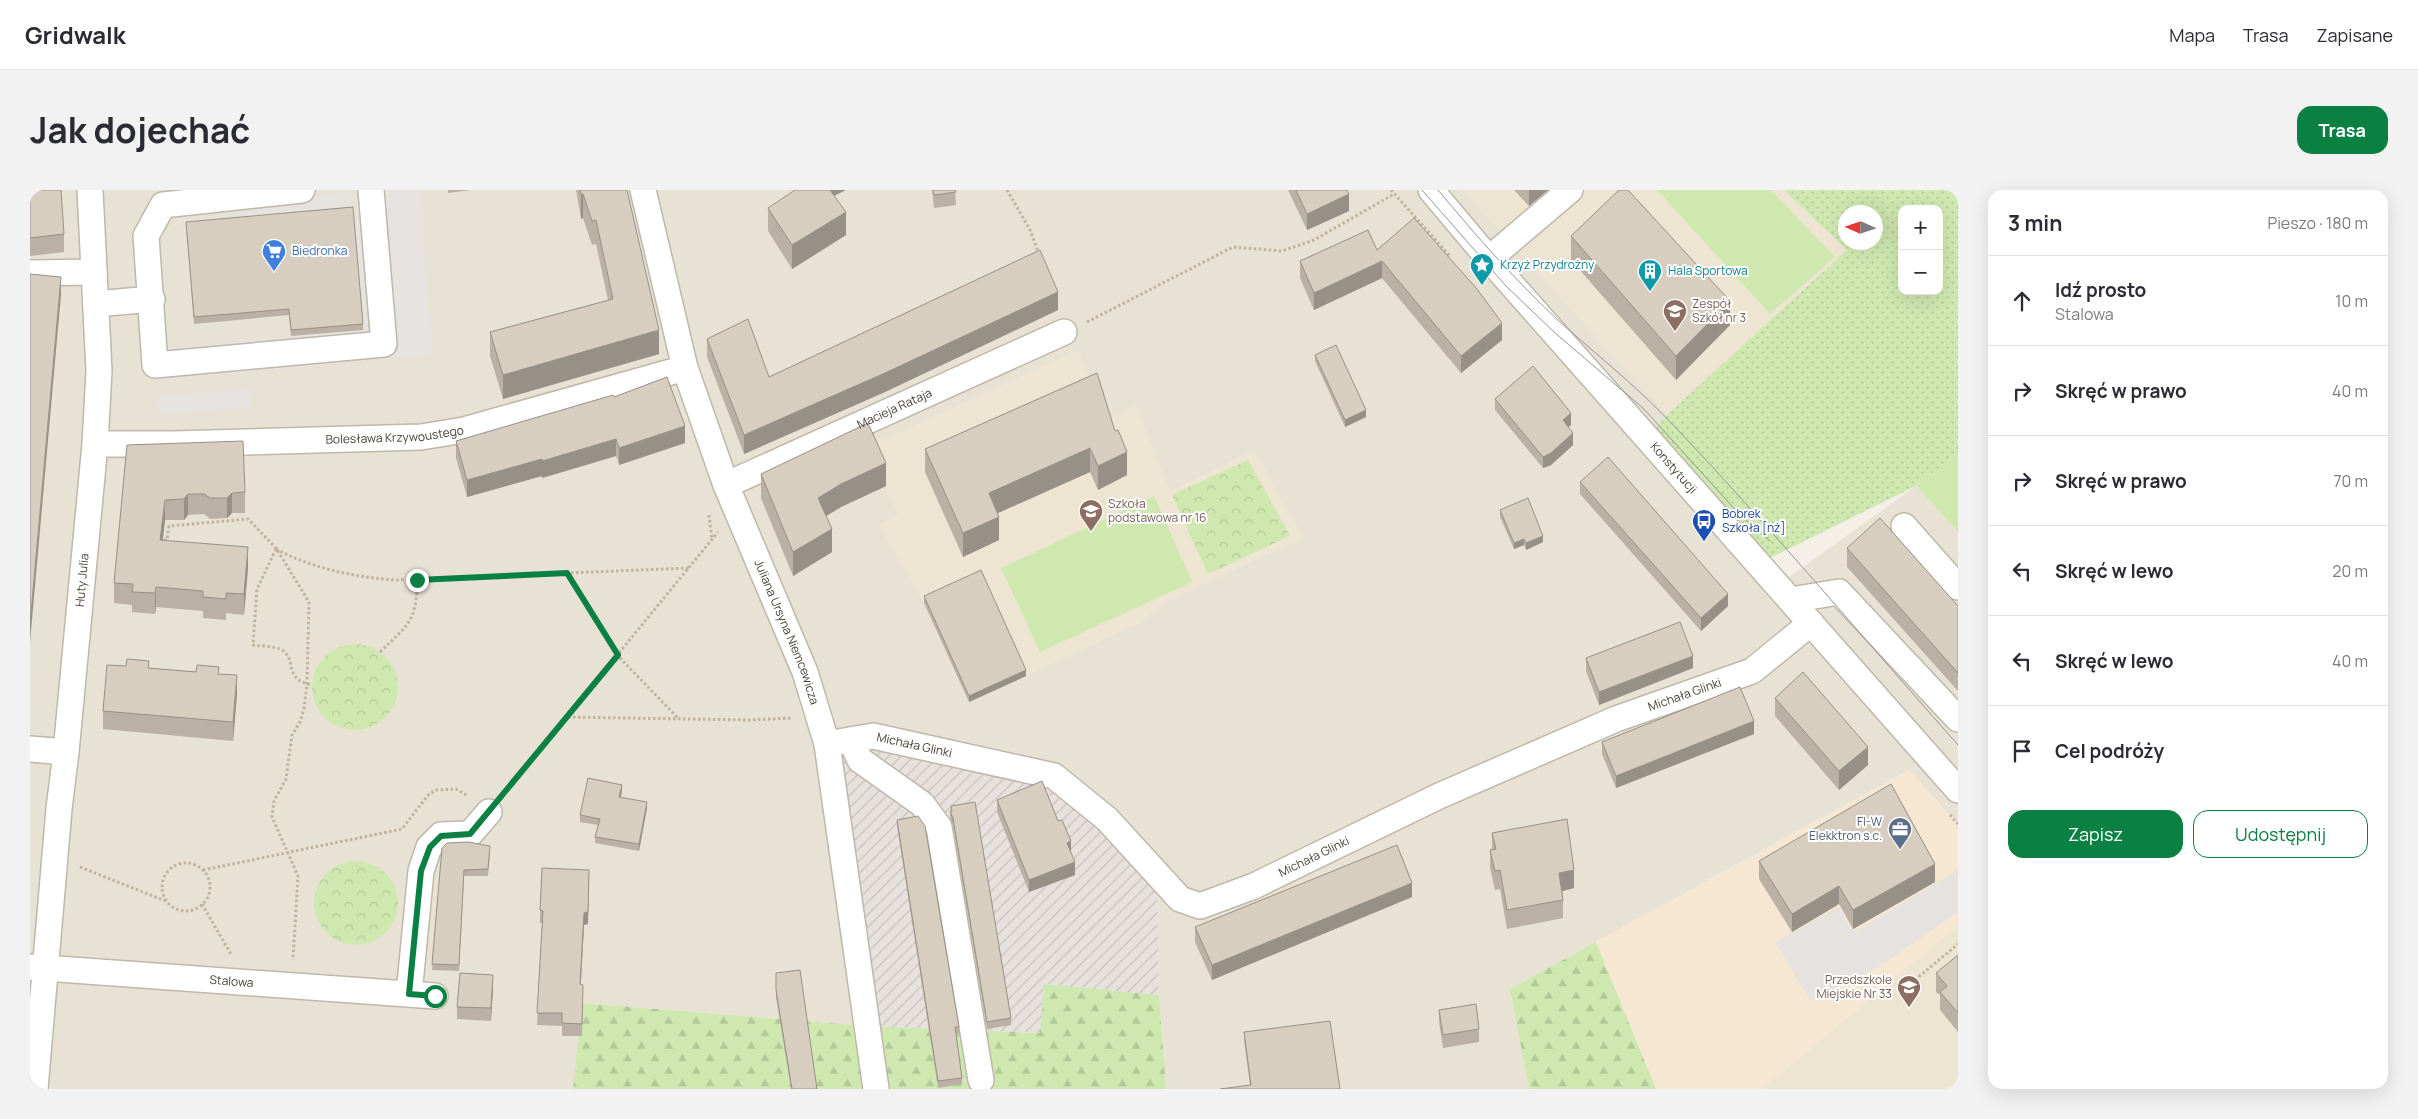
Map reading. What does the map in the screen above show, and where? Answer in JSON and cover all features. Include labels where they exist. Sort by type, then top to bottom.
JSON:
[{"type":"street","name":"Huty Julia","points":[[35,1089],[37,968],[66,752],[95,444],[99,372],[90,190]]},
{"type":"street","points":[[302,190],[162,205],[146,236],[152,299],[155,365],[384,344],[371,190]]},
{"type":"street","name":"Juliana Ursyna Niemcewicza","points":[[642,190],[685,368],[726,485],[804,672],[839,742],[876,1089]]},
{"type":"street","name":"Konstytucji","points":[[1431,190],[1489,259],[1958,790]]},
{"type":"street","points":[[1489,259],[1570,190]]},
{"type":"street","points":[[30,273],[94,272]]},
{"type":"street","points":[[96,304],[152,299]]},
{"type":"street","name":"Macieja Rataja","points":[[726,485],[1064,332]]},
{"type":"street","name":"Bolesława Krzywoustego","points":[[95,444],[174,444],[421,437],[464,430],[685,368]]},
{"type":"street","points":[[1904,526],[1958,587]]},
{"type":"street","points":[[1790,600],[1839,592],[1958,719]]},
{"type":"street","name":"Michała Glinki","points":[[839,742],[873,736],[1054,776],[1106,819],[1180,899],[1200,906],[1254,886],[1439,796],[1616,719],[1752,670],[1811,623]]},
{"type":"street","points":[[839,742],[860,760],[922,804],[939,827],[981,1080]]},
{"type":"street","points":[[30,749],[66,752]]},
{"type":"street","points":[[409,994],[421,871],[430,847],[441,836],[470,834],[489,812]]},
{"type":"street","name":"Stalowa","points":[[37,968],[435,996]]},
{"type":"path","points":[[1007,190],[1030,230],[1041,258]]},
{"type":"path","points":[[1093,319],[1233,247],[1282,251],[1314,240],[1394,194]]},
{"type":"path","points":[[149,539],[167,540],[169,526],[248,519],[276,548],[309,602],[307,684],[300,722],[292,736],[290,745],[286,779],[274,801],[272,817],[298,876],[291,986]]},
{"type":"path","points":[[203,870],[402,829],[428,795],[445,788],[463,792],[489,812],[712,540]]},
{"type":"path","points":[[276,548],[296,559],[356,577],[417,580],[689,568]]},
{"type":"path","points":[[276,548],[257,589],[252,645],[279,649],[286,653],[290,659],[292,674],[297,679],[312,685]]},
{"type":"path","points":[[567,573],[618,655],[678,718]]},
{"type":"path","points":[[380,652],[405,628],[414,616],[417,604],[417,580]]},
{"type":"path","points":[[568,716],[800,718]]},
{"type":"path","points":[[80,867],[168,902],[176,909],[185,911],[194,909],[202,904],[210,888],[209,878],[196,865],[178,864],[170,869],[164,877],[162,886],[168,902]]},
{"type":"path","points":[[202,904],[235,962]]},
{"type":"path","points":[[1915,980],[1958,944]]},
{"type":"shaded area","points":[[30,190],[1784,190],[1838,241],[1838,250],[1848,250],[1647,436],[1778,585],[1916,486],[1958,532],[1958,824],[1909,770],[1510,989],[1529,1089],[1166,1089],[1159,995],[1157,876],[867,1026],[583,1003],[573,1089],[30,1089]]},
{"type":"shaded area","points":[[371,190],[421,190],[432,355],[155,381],[154,349],[363,330],[353,215],[373,212]]},
{"type":"shaded area","name":"Zespół Szkół nr 3","points":[[1463,190],[1784,190],[1838,241],[1838,250],[1848,250],[1667,415]]},
{"type":"shaded area","points":[[352,192],[353,213],[236,223],[234,203]]},
{"type":"shaded area","name":"Szkoła podstawowa nr 16","points":[[1078,350],[1106,421],[1136,405],[1170,491],[1254,450],[1304,538],[1163,603],[1140,623],[969,702],[924,603],[879,525],[898,514],[868,447]]},
{"type":"shaded area","points":[[250,389],[252,408],[159,414],[157,396]]},
{"type":"shaded area","points":[[873,736],[1054,776],[1157,876],[1159,995],[1044,984],[1041,1033],[867,1026],[827,744]]},
{"type":"shaded area","points":[[1909,770],[1958,824],[1958,926],[1763,1089],[1656,1089],[1596,942]]},
{"type":"shaded area","points":[[1958,870],[1958,912],[1878,967],[1810,1000],[1775,942],[1838,907],[1854,932]]},
{"type":"shaded area","name":"Przedszkole Miejskie Nr 33","points":[[1958,926],[1958,1089],[1762,1089]]},
{"type":"green space","points":[[1657,190],[1771,190],[1835,257],[1770,314]]},
{"type":"green space","points":[[1784,190],[1958,190],[1958,453],[1916,486],[1766,560],[1649,436],[1667,415],[1847,250],[1883,250],[1883,205],[1838,205],[1838,241]]},
{"type":"green space","points":[[1958,453],[1958,532],[1916,486]]},
{"type":"green space","points":[[1248,460],[1290,536],[1208,574],[1172,495]]},
{"type":"green space","points":[[1154,496],[1192,582],[1040,652],[1001,568]]},
{"type":"green space","points":[[355,644],[371,647],[379,651],[391,663],[395,671],[398,687],[395,703],[391,711],[379,723],[371,727],[355,730],[339,727],[331,723],[319,711],[315,703],[312,687],[315,671],[319,663],[331,651],[339,647]]},
{"type":"green space","points":[[356,861],[372,864],[386,873],[395,887],[398,903],[395,919],[386,933],[372,942],[356,945],[340,942],[326,933],[317,919],[314,903],[317,887],[326,873],[340,864]]},
{"type":"green space","points":[[1596,942],[1656,1089],[1529,1089],[1510,989]]},
{"type":"green space","points":[[1044,984],[1159,995],[1166,1089],[573,1089],[582,1003],[867,1026],[1040,1033]]},
{"type":"building","points":[[30,190],[61,190],[64,234],[30,238]]},
{"type":"building","points":[[580,190],[627,190],[659,330],[503,375],[490,332],[613,299],[596,220],[592,221]]},
{"type":"building","points":[[795,190],[830,190],[846,212],[792,245],[768,208]]},
{"type":"building","points":[[933,190],[955,190],[956,192],[934,195]]},
{"type":"building","points":[[1296,190],[1347,190],[1349,194],[1307,214]]},
{"type":"building","name":"Hala Sportowa","points":[[1619,190],[1628,190],[1730,301],[1676,356],[1571,236]]},
{"type":"building","name":"Biedronka","points":[[353,207],[363,324],[291,330],[289,309],[194,317],[186,222]]},
{"type":"building","points":[[1414,218],[1477,289],[1502,323],[1461,356],[1382,261],[1314,293],[1300,261],[1368,230],[1377,250]]},
{"type":"building","points":[[1040,250],[1058,292],[885,373],[744,435],[707,339],[748,319],[769,377]]},
{"type":"building","points":[[30,274],[61,277],[30,624]]},
{"type":"building","points":[[1336,345],[1366,410],[1345,420],[1315,355]]},
{"type":"building","points":[[1533,366],[1571,413],[1563,420],[1573,433],[1551,453],[1543,457],[1495,399]]},
{"type":"building","points":[[1097,373],[1115,431],[1118,430],[1127,452],[1098,466],[1090,448],[989,493],[999,517],[963,533],[925,449]]},
{"type":"building","points":[[667,377],[685,426],[619,448],[616,439],[542,461],[542,459],[467,480],[456,441],[613,395],[614,397]]},
{"type":"building","points":[[868,423],[886,463],[841,484],[818,498],[832,529],[793,552],[761,474]]},
{"type":"building","points":[[243,441],[245,492],[232,493],[227,498],[210,498],[204,494],[188,494],[184,499],[165,500],[160,540],[248,547],[244,594],[226,593],[226,599],[203,597],[203,591],[156,587],[155,593],[132,592],[133,584],[114,583],[127,445]]},
{"type":"building","points":[[1608,457],[1728,594],[1701,618],[1580,482]]},
{"type":"building","points":[[1528,498],[1543,536],[1526,543],[1524,539],[1514,543],[1500,510]]},
{"type":"building","points":[[1880,518],[1958,606],[1958,673],[1847,548]]},
{"type":"building","points":[[981,570],[1026,670],[969,696],[924,596]]},
{"type":"building","points":[[1680,622],[1693,656],[1599,692],[1586,658]]},
{"type":"building","points":[[127,659],[149,661],[148,668],[196,672],[197,665],[219,667],[218,674],[237,675],[233,722],[103,711],[107,665],[126,666]]},
{"type":"building","points":[[1803,672],[1868,747],[1839,771],[1775,698]]},
{"type":"building","points":[[1740,687],[1754,721],[1616,776],[1602,742]]},
{"type":"building","points":[[588,778],[622,785],[619,797],[647,802],[639,844],[595,837],[600,819],[580,815]]},
{"type":"building","points":[[1042,781],[1058,821],[1062,820],[1071,841],[1067,843],[1075,862],[1029,880],[997,800]]},
{"type":"building","points":[[1891,784],[1935,864],[1853,910],[1839,886],[1792,914],[1759,861]]},
{"type":"building","points":[[975,802],[1011,1018],[987,1022],[953,818],[950,811],[952,811],[951,806]]},
{"type":"building","points":[[918,816],[925,826],[959,1027],[955,1027],[962,1078],[938,1081],[897,820]]},
{"type":"building","points":[[1567,819],[1574,870],[1559,873],[1563,900],[1507,910],[1500,870],[1495,871],[1490,850],[1496,849],[1492,833]]},
{"type":"building","points":[[468,842],[490,846],[488,869],[464,870],[459,965],[432,964],[442,848],[447,843]]},
{"type":"building","points":[[1397,845],[1412,883],[1212,965],[1195,927]]},
{"type":"building","points":[[542,868],[589,870],[588,912],[584,913],[580,984],[583,985],[582,1024],[562,1023],[562,1013],[537,1013],[543,911],[540,910]]},
{"type":"building","points":[[1958,955],[1958,1013],[1940,992],[1947,986],[1936,973]]},
{"type":"building","points":[[800,970],[817,1089],[792,1089],[776,990],[776,973]]},
{"type":"building","points":[[460,973],[493,975],[491,1008],[457,1007]]},
{"type":"building","points":[[1476,1004],[1479,1029],[1443,1035],[1439,1010]]},
{"type":"building","points":[[1330,1021],[1340,1089],[1220,1089],[1251,1085],[1244,1032]]},
{"type":"tram line","points":[[1422,190],[1506,286],[1554,332],[1644,409],[1740,515],[1770,541]]},
{"type":"tram line","points":[[1438,190],[1512,275],[1560,322],[1648,400],[1676,428],[1783,545],[1958,745]]},
{"type":"place","name":"Biedronka","points":[[274,272]]},
{"type":"place","name":"Krzyż Przydrożny","points":[[1482,286]]},
{"type":"place","name":"Hala Sportowa","points":[[1650,292]]},
{"type":"place","name":"Zespół Szkół nr 3","points":[[1675,332]]},
{"type":"place","name":"Szkoła podstawowa nr 16","points":[[1091,532]]},
{"type":"place","name":"Bobrek Szkoła [nż]","points":[[1704,542]]},
{"type":"place","name":"FI-W Elekktron s.c.","points":[[1900,850]]},
{"type":"place","name":"Przedszkole Miejskie Nr 33","points":[[1909,1008]]},
{"type":"route","points":[[417,580],[567,573],[618,655],[470,834],[441,836],[430,847],[421,871],[409,994],[435,996]]}]
